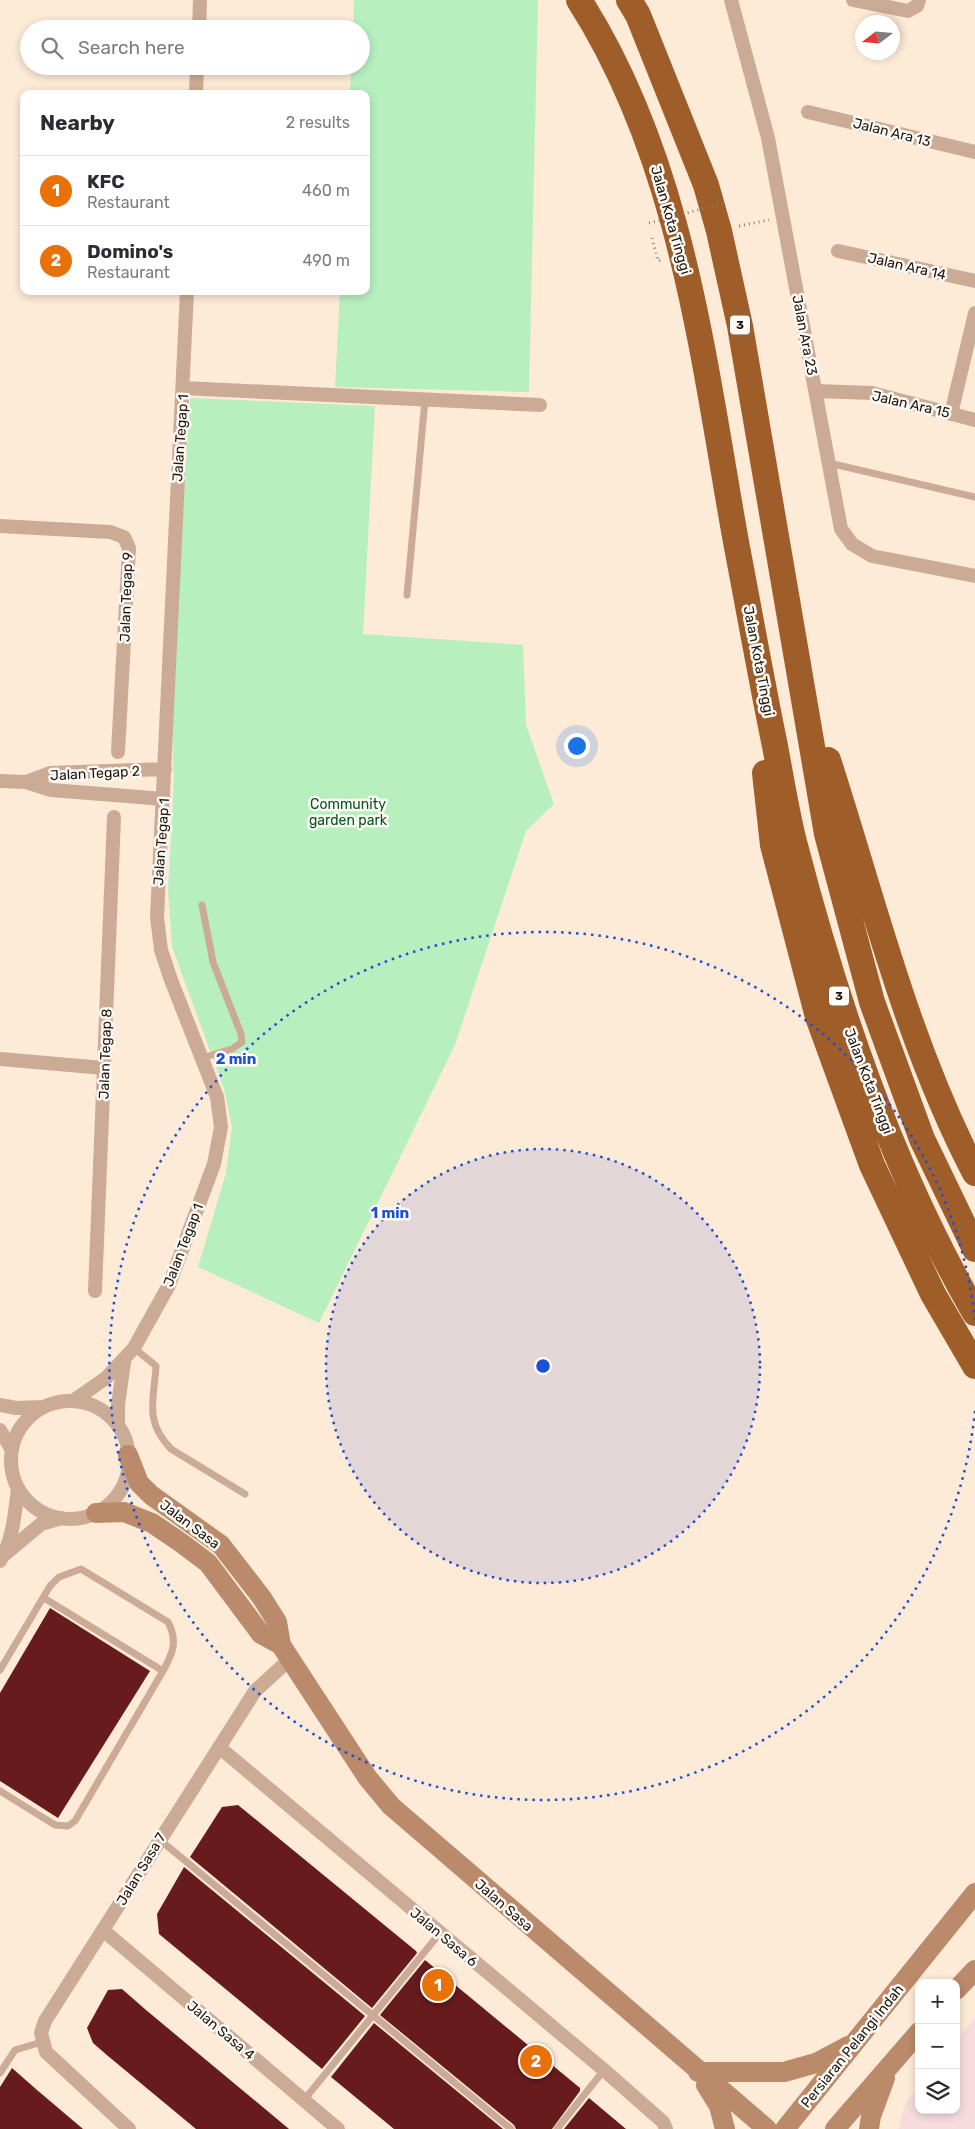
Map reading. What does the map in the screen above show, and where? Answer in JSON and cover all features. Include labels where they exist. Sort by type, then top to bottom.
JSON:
[{"type":"highway","name":"Jalan Kota Tinggi","points":[[579,0],[600,32],[630,99],[663,186],[684,255],[758,661],[794,839],[844,1013],[897,1155],[959,1285],[975,1313]]},
{"type":"highway","name":"Jalan Kota Tinggi","points":[[634,5],[706,186],[719,231],[740,326],[827,834],[872,1002],[922,1139],[975,1249]]},
{"type":"highway","points":[[758,661],[763,750],[773,845],[818,1017],[872,1165],[933,1294],[975,1366]]},
{"type":"highway","points":[[797,664],[863,868],[899,992],[951,1127],[975,1173]]},
{"type":"street","points":[[199,20],[200,0]]},
{"type":"street","name":"Jalan Ara 23","points":[[731,0],[768,138],[841,529],[852,544],[872,556],[975,576]]},
{"type":"street","points":[[853,0],[908,11],[917,6],[919,0]]},
{"type":"street","points":[[196,90],[197,75]]},
{"type":"street","name":"Jalan Ara 13","points":[[808,112],[975,152]]},
{"type":"street","name":"Jalan Ara 14","points":[[838,251],[975,281]]},
{"type":"street","name":"Jalan Tegap 1","points":[[73,1401],[106,1378],[124,1362],[134,1348],[169,1284],[214,1164],[221,1127],[217,1097],[161,950],[157,917],[166,769],[166,697],[188,295]]},
{"type":"street","points":[[951,414],[972,340],[975,314]]},
{"type":"street","points":[[183,388],[540,404]]},
{"type":"street","name":"Jalan Ara 15","points":[[816,391],[872,394],[975,420]]},
{"type":"street","name":"Jalan Tegap 9","points":[[0,526],[110,532],[124,537],[130,548],[118,752]]},
{"type":"street","name":"Jalan Tegap 2","points":[[26,782],[50,773],[166,769]]},
{"type":"street","name":"Jalan Tegap 2","points":[[0,781],[26,782],[50,790],[164,799]]},
{"type":"street","name":"Jalan Tegap 8","points":[[95,1291],[114,817]]},
{"type":"street","points":[[0,1059],[104,1068]]},
{"type":"street","name":"Jalan Tegap 1","points":[[118,1426],[118,1406],[124,1362]]},
{"type":"street","points":[[2,1557],[41,1524],[62,1518],[80,1518],[96,1513],[115,1498],[126,1478],[128,1455],[125,1440],[118,1426],[106,1413],[91,1405],[73,1401],[58,1402],[43,1407],[31,1415],[22,1425],[16,1436],[12,1450],[12,1470],[18,1488],[30,1503],[37,1508],[45,1513],[62,1518]]},
{"type":"street","points":[[0,1405],[16,1408],[43,1407]]},
{"type":"street","points":[[0,1430],[12,1450]]},
{"type":"street","name":"Jalan Sasa","points":[[128,1455],[138,1482],[221,1546],[262,1598],[277,1622],[286,1652],[367,1777],[391,1806],[698,2072],[767,2129]]},
{"type":"street","points":[[2,1557],[14,1522],[18,1488]]},
{"type":"street","name":"Jalan Sasa","points":[[96,1513],[124,1512],[152,1523],[180,1542],[208,1563],[261,1634],[286,1652]]},
{"type":"street","name":"Jalan Sasa 7","points":[[42,2042],[41,2033],[45,2021],[104,1931],[159,1839],[255,1691],[286,1652]]},
{"type":"street","name":"Jalan Sasa 6","points":[[219,1747],[604,2070],[663,2122],[666,2129]]},
{"type":"street","name":"Persiaran Pelangi Indah","points":[[785,2129],[975,1893]]},
{"type":"street","name":"Jalan Sasa 4","points":[[104,1931],[338,2129]]},
{"type":"street","points":[[960,1986],[975,1970]]},
{"type":"street","points":[[836,2129],[891,2062],[915,2036]]},
{"type":"street","points":[[42,2042],[54,2061],[129,2129]]},
{"type":"street","points":[[698,2072],[784,2072],[816,2063],[856,2042]]},
{"type":"street","points":[[870,2129],[870,2116],[891,2062]]},
{"type":"street","points":[[698,2072],[719,2106],[724,2129]]},
{"type":"lane","points":[[407,595],[425,400]]},
{"type":"lane","points":[[829,463],[975,497]]},
{"type":"lane","points":[[202,905],[213,962],[241,1034],[242,1042],[232,1049],[202,1058]]},
{"type":"lane","points":[[134,1348],[156,1366],[151,1404],[154,1426],[162,1440],[171,1449],[245,1494]]},
{"type":"lane","points":[[0,1670],[58,1577],[80,1568],[168,1622],[175,1642],[172,1655],[163,1671],[81,1810],[68,1826],[55,1825],[0,1791]]},
{"type":"lane","points":[[44,1598],[163,1671]]},
{"type":"lane","points":[[159,1839],[511,2129]]},
{"type":"lane","points":[[304,2100],[372,2014],[440,1933]]},
{"type":"lane","points":[[0,2073],[15,2050],[42,2042]]},
{"type":"lane","points":[[557,2129],[604,2070]]},
{"type":"path","points":[[658,261],[648,223],[724,202]]},
{"type":"path","points":[[719,231],[782,217]]},
{"type":"shaded area","points":[[975,2018],[975,2129],[898,2129],[906,2102],[915,2092],[915,2114],[960,2114],[960,2036]]},
{"type":"green space","points":[[354,0],[538,0],[529,392],[335,387],[340,295],[370,295],[370,90],[350,90],[351,75],[370,75],[370,20],[353,20]]},
{"type":"green space","name":"Community garden park","points":[[190,398],[375,406],[363,634],[523,645],[526,725],[554,804],[526,831],[455,1045],[319,1323],[198,1267],[226,1173],[232,1127],[224,1089],[172,947],[168,891],[174,780],[171,708]]},
{"type":"building","points":[[50,1608],[150,1671],[58,1818],[0,1781],[0,1693]]},
{"type":"building","points":[[238,1805],[416,1951],[417,1953],[372,2008],[190,1857],[222,1807]]},
{"type":"building","points":[[184,1867],[365,2016],[322,2069],[159,1934],[157,1914]]},
{"type":"building","points":[[425,1960],[580,2088],[580,2091],[552,2129],[516,2129],[514,2125],[380,2015]]},
{"type":"building","points":[[122,1989],[289,2129],[196,2129],[108,2056],[93,2043],[87,2028],[108,1990]]},
{"type":"building","points":[[374,2023],[503,2129],[394,2129],[331,2077]]},
{"type":"building","points":[[12,2068],[83,2129],[0,2129],[0,2087]]},
{"type":"building","points":[[589,2098],[626,2129],[564,2129]]},
{"type":"place","name":"KFC","points":[[438,1985]]},
{"type":"place","name":"Domino's","points":[[536,2061]]}]
